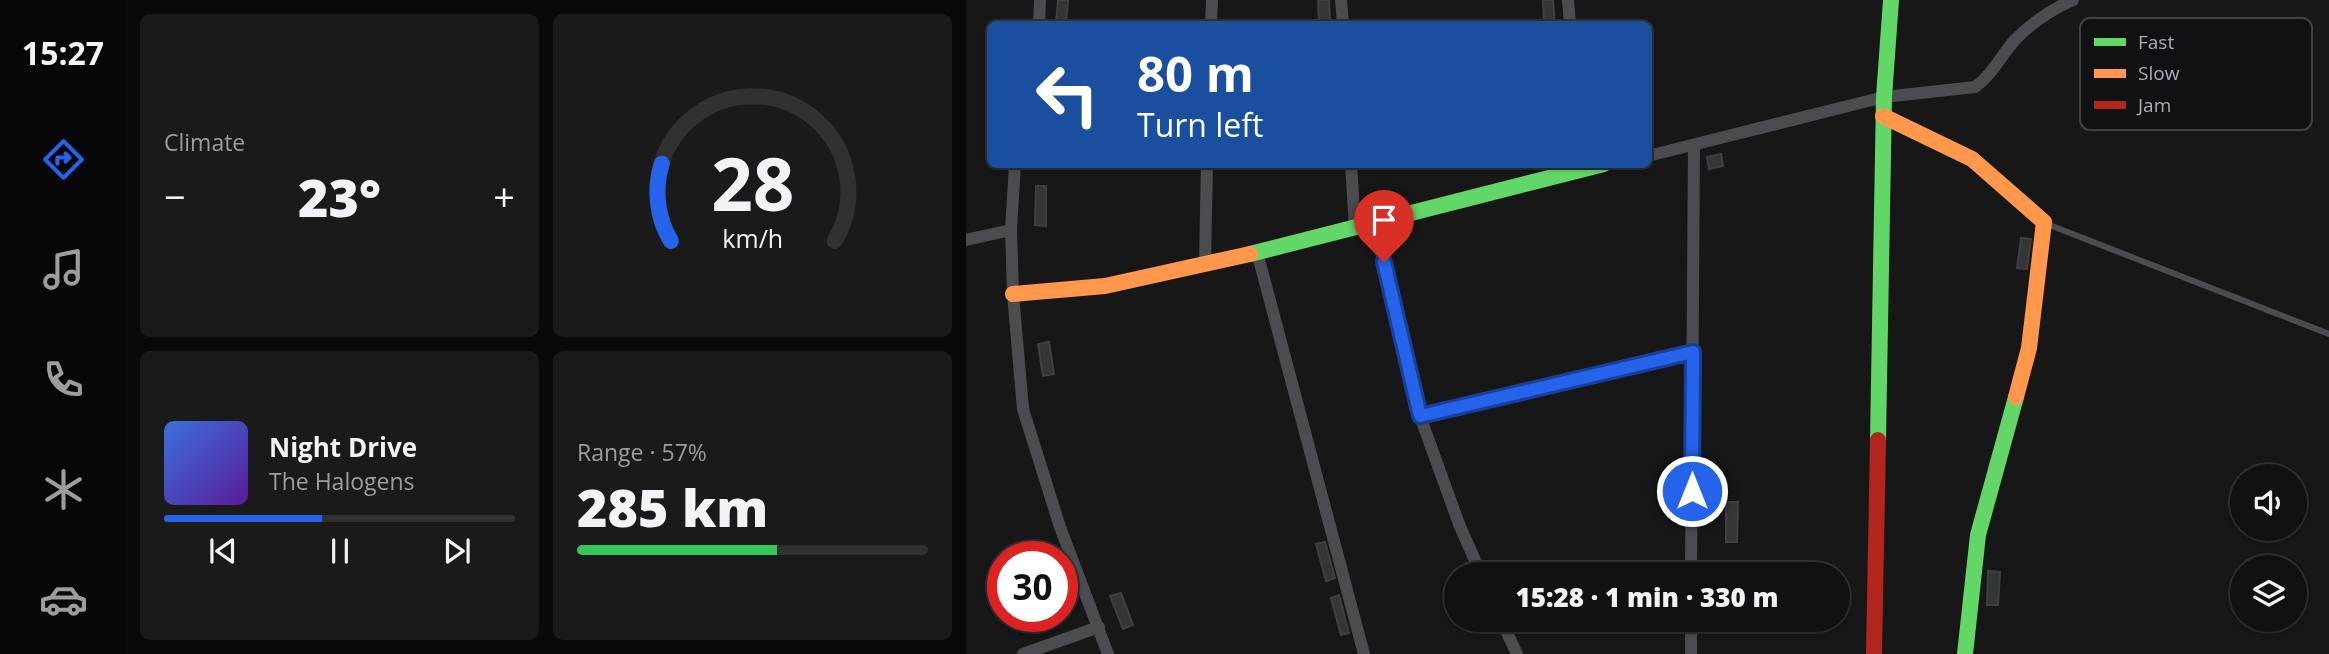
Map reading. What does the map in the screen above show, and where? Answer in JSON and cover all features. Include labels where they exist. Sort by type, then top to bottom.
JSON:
[{"type":"street","points":[[1039,21],[1040,0]]},
{"type":"street","points":[[1211,21],[1212,0]]},
{"type":"street","points":[[1341,0],[1343,21]]},
{"type":"street","points":[[1568,0],[1570,21]]},
{"type":"street","points":[[1874,654],[1883,116],[1891,0]]},
{"type":"street","points":[[1652,155],[1694,147],[1884,97],[1975,87],[1985,80],[2014,41],[2046,12],[2073,0]]},
{"type":"street","points":[[1883,116],[1909,125],[1972,159],[2044,222],[2029,348],[1978,535],[1965,654]]},
{"type":"street","points":[[1691,562],[1694,147]]},
{"type":"street","points":[[1015,168],[1011,230],[1013,294],[1023,409],[1060,527],[1108,654]]},
{"type":"street","points":[[1205,263],[1208,168]]},
{"type":"street","points":[[1351,168],[1356,227]]},
{"type":"street","points":[[1013,294],[1105,286],[1374,223],[1580,168]]},
{"type":"street","points":[[1374,223],[1420,416],[1476,562]]},
{"type":"street","points":[[966,240],[1011,230]]},
{"type":"street","points":[[1257,251],[1364,654]]},
{"type":"street","points":[[1420,416],[1693,352]]},
{"type":"street","points":[[1023,654],[1099,626]]},
{"type":"street","points":[[1507,632],[1517,654]]},
{"type":"street","points":[[1691,632],[1691,654]]},
{"type":"lane","points":[[2044,222],[2329,334]]},
{"type":"building","points":[[1058,0],[1068,0],[1066,21],[1056,21]]},
{"type":"building","points":[[1318,0],[1329,0],[1330,21],[1319,21]]},
{"type":"building","points":[[1543,0],[1553,0],[1555,21],[1544,21]]},
{"type":"building","points":[[1721,154],[1723,166],[1709,169],[1707,157]]},
{"type":"building","points":[[1036,186],[1046,186],[1046,226],[1035,225]]},
{"type":"building","points":[[2021,238],[2031,239],[2027,269],[2017,268]]},
{"type":"building","points":[[1049,342],[1054,374],[1043,376],[1038,344]]},
{"type":"building","points":[[1726,502],[1738,502],[1737,542],[1726,542]]},
{"type":"building","points":[[1325,542],[1335,578],[1326,581],[1316,544]]},
{"type":"building","points":[[1988,571],[2000,572],[1998,605],[1987,605]]},
{"type":"building","points":[[1121,593],[1133,625],[1123,629],[1110,596]]},
{"type":"building","points":[[1339,595],[1349,633],[1341,635],[1331,598]]},
{"type":"traffic: fast","points":[[1878,440],[1884,97],[1891,0]]},
{"type":"traffic: fast","points":[[1250,254],[1588,168]]},
{"type":"traffic: fast","points":[[1965,654],[1978,535],[2016,397]]},
{"type":"traffic: slow","points":[[1883,116],[1972,159],[2044,222],[2029,348],[2016,397]]},
{"type":"traffic: slow","points":[[1013,294],[1105,286],[1250,254]]},
{"type":"traffic: jam","points":[[1874,654],[1878,440]]},
{"type":"route","points":[[1384,262],[1420,416],[1693,352],[1692,491]]}]
